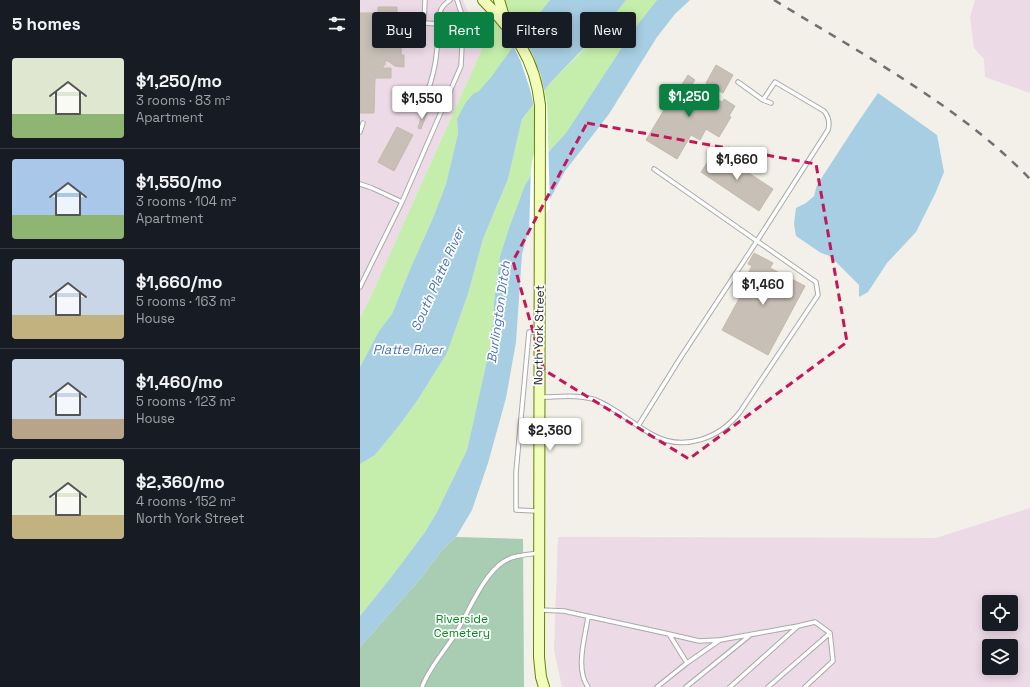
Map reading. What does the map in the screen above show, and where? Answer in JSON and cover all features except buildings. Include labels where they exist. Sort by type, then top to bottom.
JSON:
[{"type":"main road","name":"North York Street","points":[[483,0],[502,19]]},
{"type":"main road","points":[[499,0],[502,12]]},
{"type":"main road","name":"North York Street","points":[[523,48],[535,78],[540,105],[538,553],[539,657],[544,687]]},
{"type":"lane","points":[[424,0],[424,23],[434,24]]},
{"type":"lane","points":[[440,12],[443,5],[450,0]]},
{"type":"lane","points":[[360,287],[402,202],[461,66],[463,24],[457,0]]},
{"type":"lane","points":[[424,100],[431,84],[437,59],[438,48]]},
{"type":"lane","points":[[738,82],[770,104]]},
{"type":"lane","points":[[638,426],[828,130],[829,125],[827,115],[824,111],[775,82],[763,100]]},
{"type":"lane","points":[[360,132],[363,123]]},
{"type":"lane","points":[[539,397],[574,397],[595,400],[654,436],[666,440],[678,442],[700,440],[712,436],[723,430],[740,412],[818,295],[816,282],[654,169]]},
{"type":"lane","points":[[360,184],[402,202]]},
{"type":"lane","points":[[538,511],[516,510],[516,472],[529,332],[540,332]]},
{"type":"lane","points":[[422,687],[426,675],[454,636],[487,577],[502,563],[512,557],[538,553]]},
{"type":"lane","points":[[539,610],[564,611],[699,641],[720,640],[751,635],[815,622],[830,633],[833,661],[805,687]]},
{"type":"lane","points":[[588,617],[581,668],[584,681],[588,687]]},
{"type":"lane","points":[[730,687],[798,626]]},
{"type":"lane","points":[[768,687],[830,633]]},
{"type":"lane","points":[[669,634],[687,663]]},
{"type":"lane","points":[[686,687],[751,635]]},
{"type":"lane","points":[[657,687],[687,663],[720,640]]},
{"type":"highlighted area","points":[[587,123],[816,164],[847,342],[689,459],[544,370],[513,261]]},
{"type":"shaded area","points":[[360,0],[463,0],[468,12],[434,12],[434,48],[483,48],[360,318]]},
{"type":"shaded area","points":[[975,0],[1030,0],[1030,93],[985,77],[984,59],[974,48],[970,17]]},
{"type":"shaded area","points":[[1030,508],[1030,687],[562,687],[554,650],[558,537],[936,538]]},
{"type":"green space","points":[[504,0],[550,0],[540,12],[505,12]]},
{"type":"green space","points":[[626,0],[657,0],[636,26],[636,12],[616,12]]},
{"type":"green space","points":[[494,18],[502,21],[502,48],[513,48],[457,119],[458,133],[446,184],[433,218],[392,314],[379,331],[360,367],[360,318],[483,48],[494,48]]},
{"type":"green space","points":[[584,48],[622,48],[566,133],[541,160],[525,185],[500,256],[494,302],[492,338],[467,450],[437,512],[425,532],[360,616],[360,464],[375,455],[398,427],[417,401],[447,353],[468,294],[483,239],[508,179],[522,119],[551,82]]},
{"type":"green space","name":"Riverside Cemetery","points":[[456,537],[523,539],[524,687],[360,687],[360,647],[421,578],[442,550]]},
{"type":"water","name":"Platte River","points":[[550,0],[626,0],[616,12],[580,12],[580,48],[584,48],[551,82],[522,119],[508,179],[483,239],[468,294],[447,353],[417,401],[398,427],[375,455],[360,464],[360,367],[379,331],[392,314],[433,218],[446,184],[458,133],[457,119],[466,102],[474,93],[478,92],[491,77],[512,48],[572,48],[572,12],[540,12]]},
{"type":"water","name":"Burlington Ditch","points":[[657,0],[690,0],[675,14],[657,37],[609,114],[565,171],[527,236],[522,254],[516,342],[506,398],[488,463],[472,510],[456,537],[442,550],[421,578],[360,647],[360,616],[425,532],[437,512],[467,450],[492,338],[494,302],[500,256],[525,185],[541,160],[566,133],[622,48],[636,48],[636,26]]},
{"type":"water","points":[[878,93],[937,135],[944,172],[916,232],[887,263],[868,292],[859,297],[859,285],[830,256],[821,253],[796,236],[794,224],[796,208],[806,203],[814,196],[817,185]]},
{"type":"pier","points":[[514,48],[529,48],[541,76],[547,103],[550,208],[529,235],[531,168],[534,152],[534,107],[521,62]]},
{"type":"railway","points":[[774,0],[908,82],[941,104],[973,128],[1030,179]]},
{"type":"water label","name":"South Platte River","points":[[437,279]]}]
